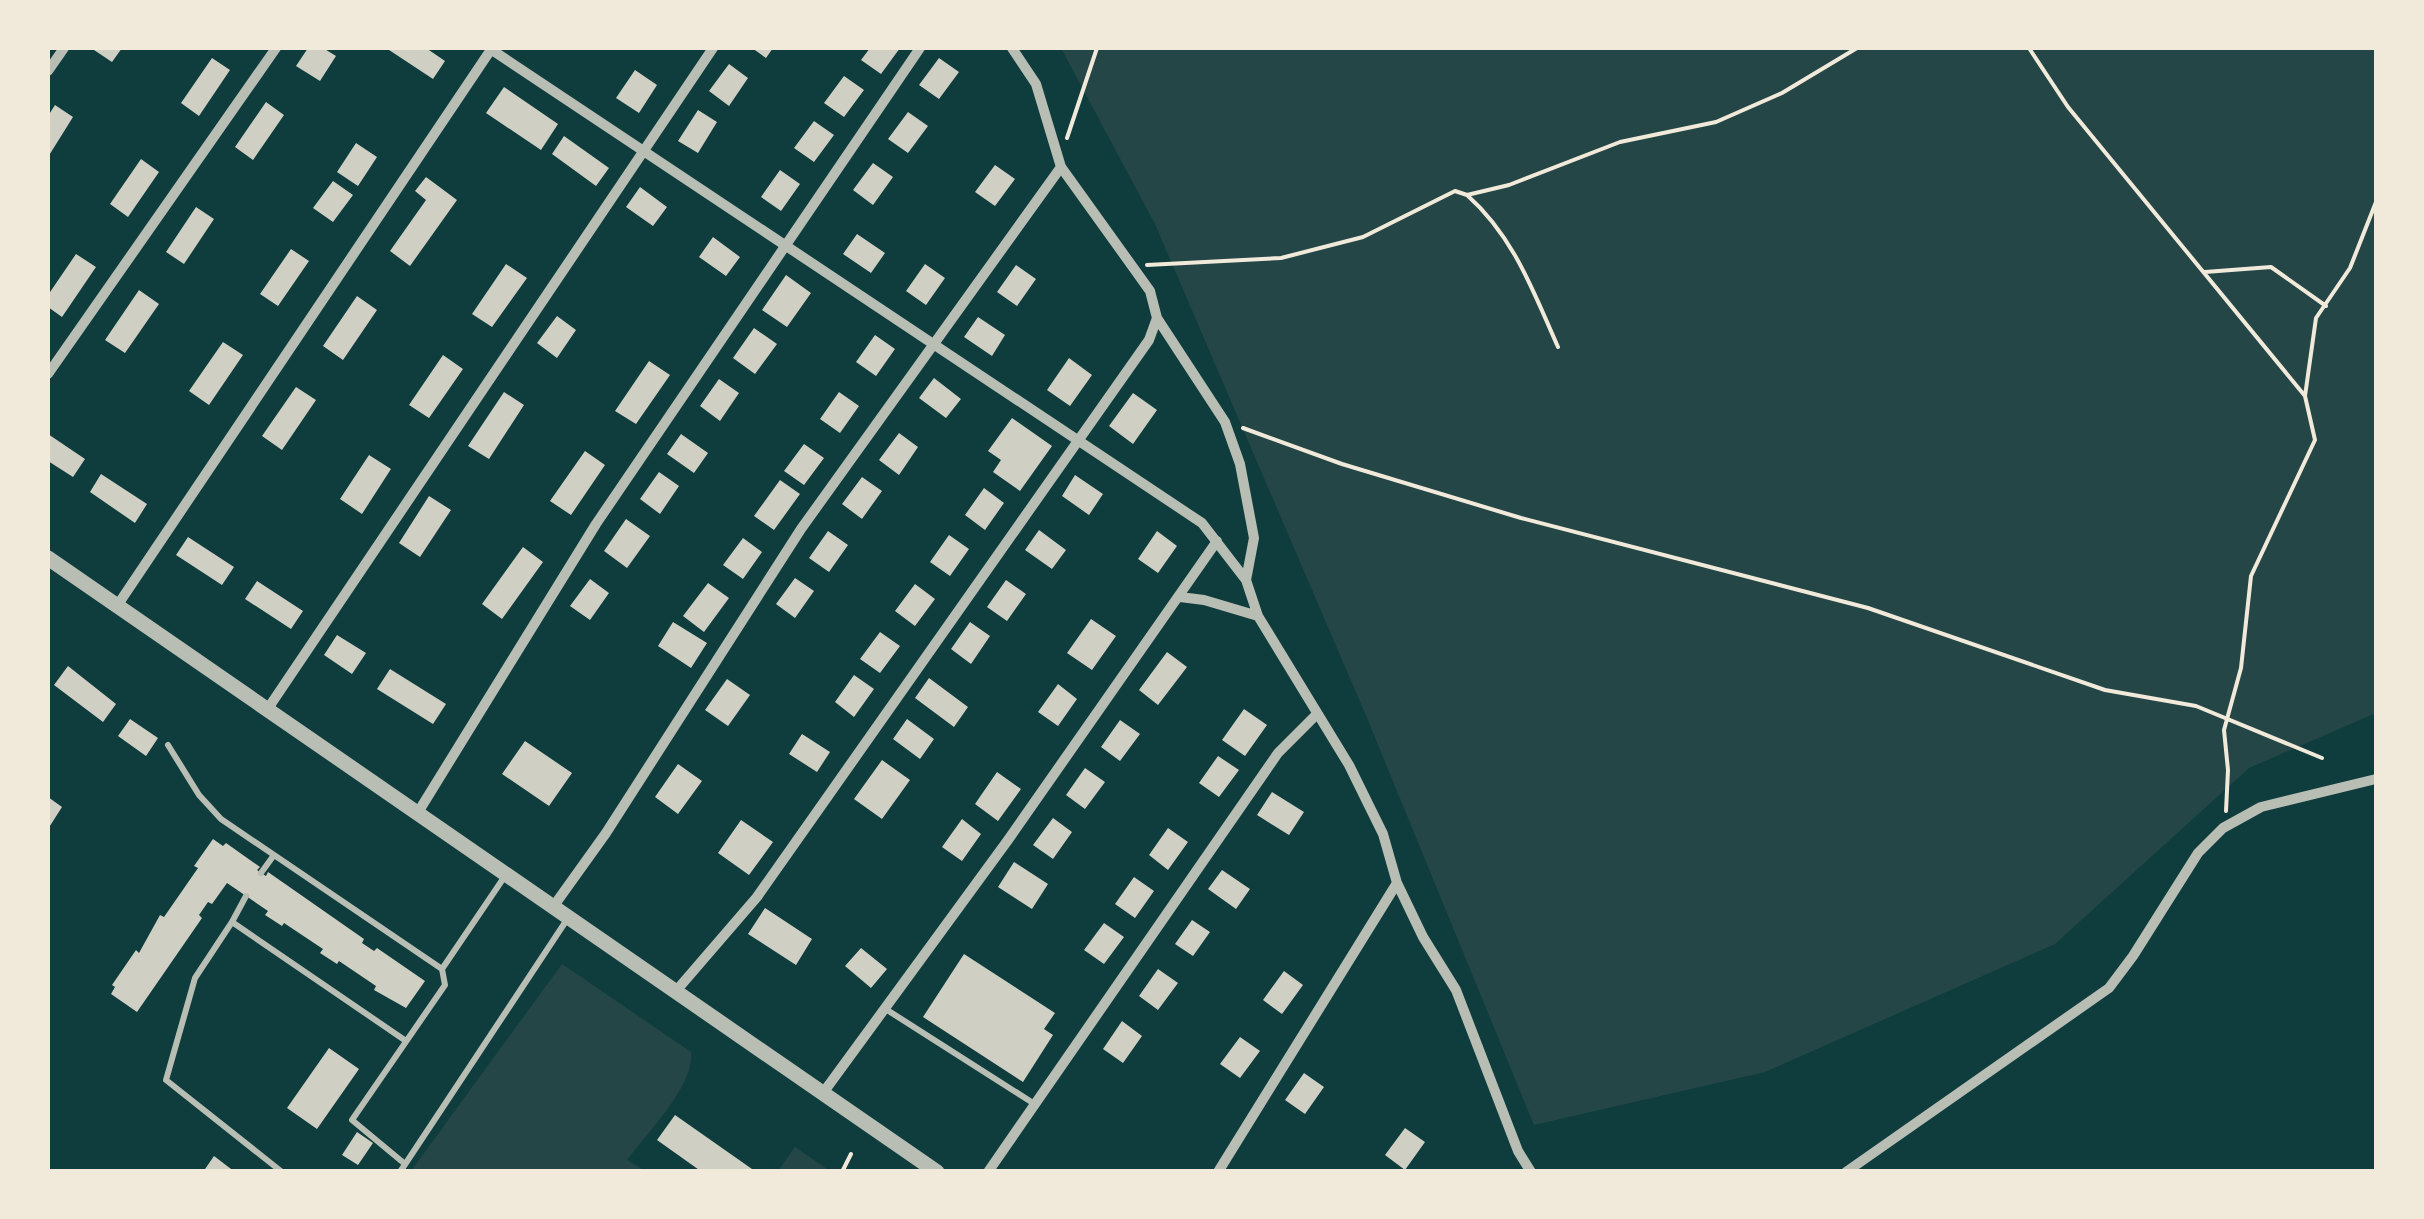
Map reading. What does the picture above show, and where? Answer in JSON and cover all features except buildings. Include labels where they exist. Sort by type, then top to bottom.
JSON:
[{"type":"street","points":[[48,72],[64,48]]},
{"type":"street","points":[[48,374],[276,48]]},
{"type":"street","points":[[117,606],[490,48],[1202,523],[1246,580],[1258,616],[1350,765],[1383,834],[1396,883],[1456,990],[1518,1151],[1531,1172]]},
{"type":"street","points":[[267,710],[713,48]]},
{"type":"street","points":[[418,814],[596,524],[920,48]]},
{"type":"street","points":[[1012,48],[1036,84],[1061,167],[1150,291],[1156,318],[1225,422],[1240,464],[1254,538],[1246,580]]},
{"type":"street","points":[[553,908],[606,833],[800,529],[1061,167]]},
{"type":"street","points":[[676,992],[756,896],[1150,340],[1156,318]]},
{"type":"street","points":[[823,1093],[1217,541]]},
{"type":"street","points":[[48,558],[938,1172]]},
{"type":"street","points":[[1180,597],[1258,616]]},
{"type":"street","points":[[988,1172],[1278,753],[1316,714]]},
{"type":"street","points":[[1846,1172],[2109,988],[2198,853],[2222,828],[2261,807],[2376,779]]},
{"type":"street","points":[[1218,1172],[1396,883]]},
{"type":"lane","points":[[168,744],[198,795],[221,819],[442,969],[446,985],[352,1120],[403,1168],[568,918]]},
{"type":"lane","points":[[262,873],[274,855]]},
{"type":"lane","points":[[442,969],[506,875]]},
{"type":"lane","points":[[246,896],[195,978],[166,1080],[282,1172]]},
{"type":"lane","points":[[232,922],[406,1041]]},
{"type":"lane","points":[[884,1008],[1033,1104]]},
{"type":"path","points":[[1061,167],[1070,125],[1097,48]]},
{"type":"path","points":[[1468,195],[1509,185],[1620,142],[1716,122],[1782,93],[1858,48]]},
{"type":"path","points":[[2029,48],[2068,107],[2304,396]]},
{"type":"path","points":[[1132,266],[1281,258],[1363,237],[1454,191],[1468,195],[1490,216],[1516,252],[1558,347]]},
{"type":"path","points":[[2226,816],[2228,770],[2224,730],[2240,668],[2251,576],[2315,440],[2304,396],[2316,318],[2350,268],[2376,202]]},
{"type":"path","points":[[2205,272],[2271,267],[2326,306]]},
{"type":"path","points":[[1225,422],[1342,464],[1521,518],[1868,608],[2105,690],[2196,706],[2322,758]]},
{"type":"path","points":[[842,1172],[852,1154]]},
{"type":"shaded area","points":[[1061,48],[2376,48],[2376,713],[2249,768],[2055,944],[1765,1072],[1534,1125],[1367,718],[1155,224]]},
{"type":"shaded area","points":[[562,964],[691,1052],[686,1079],[678,1094],[627,1160],[645,1171],[411,1171]]},
{"type":"shaded area","points":[[795,1147],[830,1171],[778,1171]]}]
